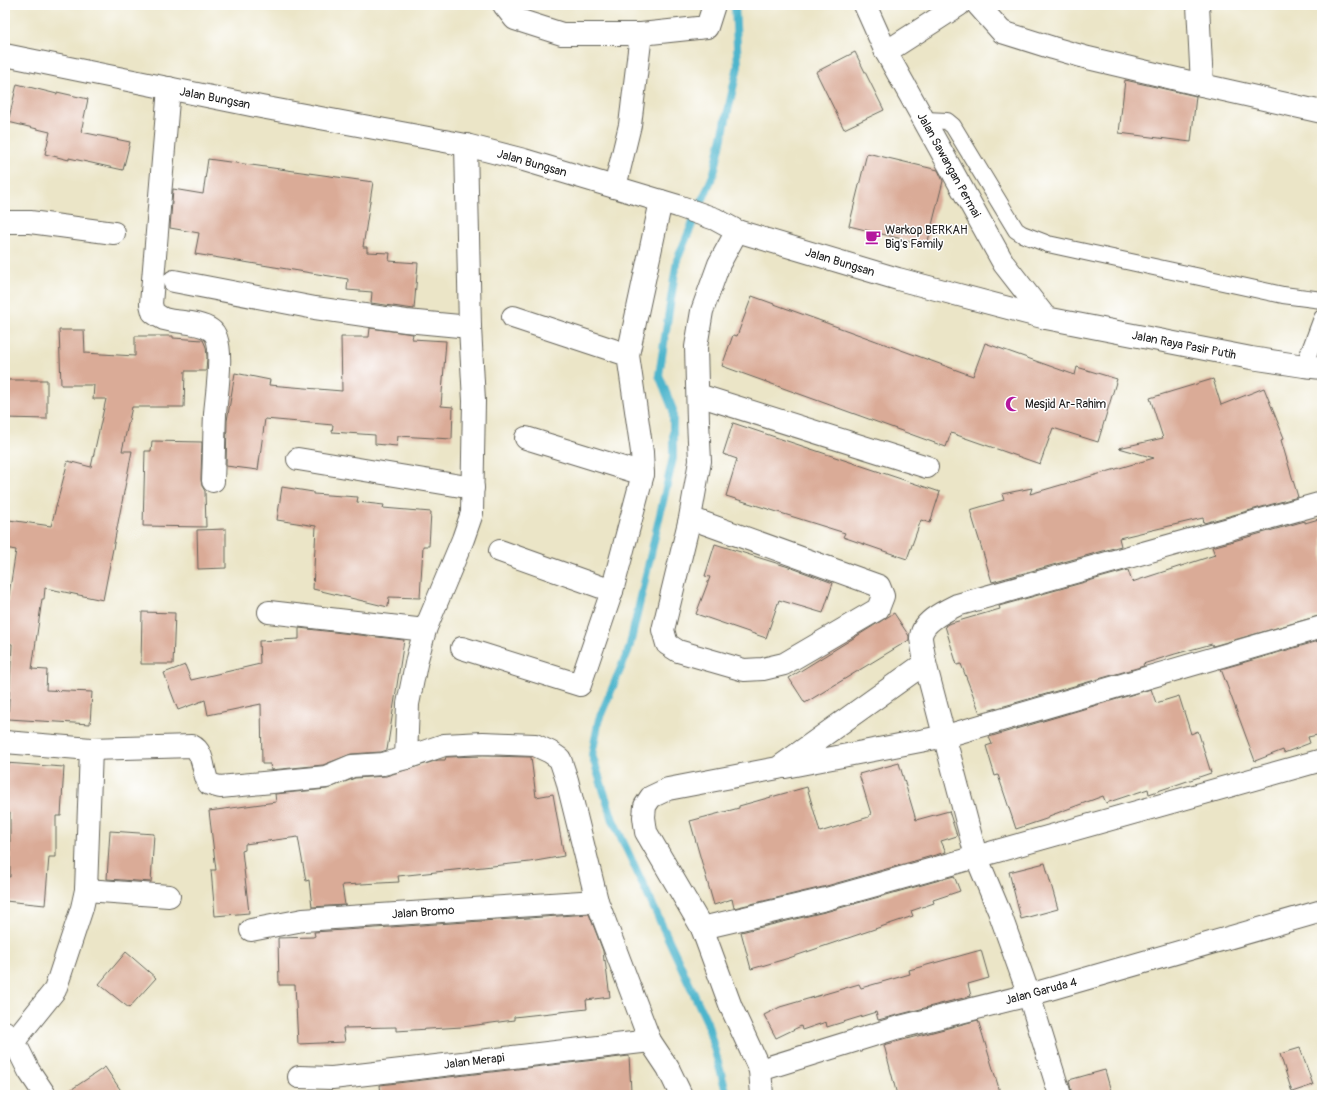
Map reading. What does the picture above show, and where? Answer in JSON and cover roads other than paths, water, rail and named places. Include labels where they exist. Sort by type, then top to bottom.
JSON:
[{"type":"street","points":[[504,5],[515,19],[562,34],[641,34],[707,27],[714,5]]},
{"type":"street","name":"Jalan Sawangan Permai","points":[[865,5],[886,52],[1004,264],[1046,318]]},
{"type":"street","points":[[886,52],[959,5]]},
{"type":"street","points":[[978,5],[1002,32],[1088,58],[1322,112]]},
{"type":"street","points":[[1198,5],[1202,85]]},
{"type":"street","points":[[615,187],[630,125],[641,34]]},
{"type":"street","name":"Jalan Bungsan","points":[[5,55],[261,107],[466,145],[524,160],[670,204],[715,219],[737,231],[898,279],[1046,318]]},
{"type":"street","points":[[169,88],[151,304],[153,312],[162,318],[203,326],[212,330],[216,334],[220,368],[215,414],[213,481]]},
{"type":"street","points":[[406,758],[408,704],[417,658],[425,630],[472,513],[474,401],[470,327],[466,145]]},
{"type":"street","points":[[462,648],[580,685],[612,592],[643,474],[642,452],[628,355],[670,204]]},
{"type":"street","points":[[5,222],[30,222],[114,233]]},
{"type":"street","points":[[690,518],[879,586],[883,596],[878,609],[784,664],[763,669],[744,670],[678,651],[667,644],[663,630],[690,518],[700,461],[696,347],[702,311],[719,264],[737,231]]},
{"type":"street","points":[[174,281],[315,308],[406,321],[470,327]]},
{"type":"street","points":[[513,317],[628,355]]},
{"type":"street","name":"Jalan Raya Pasir Putih","points":[[1046,318],[1243,356],[1313,367]]},
{"type":"street","points":[[698,395],[927,467]]},
{"type":"street","points":[[526,438],[643,474]]},
{"type":"street","points":[[298,459],[473,488]]},
{"type":"street","points":[[1060,1095],[1030,995],[999,910],[976,856],[926,663],[921,636],[926,626],[935,616],[957,605],[1322,503]]},
{"type":"street","points":[[500,551],[612,592]]},
{"type":"street","points":[[269,612],[425,630]]},
{"type":"street","points":[[762,1095],[760,1070],[732,1007],[702,928],[646,832],[644,817],[645,806],[651,797],[668,789],[946,736],[1322,627]]},
{"type":"street","points":[[778,768],[926,663]]},
{"type":"street","points":[[5,742],[91,748],[192,746],[199,752],[206,779],[209,784],[220,787],[326,777],[352,766],[383,764],[444,745],[483,743],[535,745],[550,752],[560,759],[567,780],[597,901],[650,1040],[668,1068],[681,1095]]},
{"type":"street","points":[[45,1095],[9,1036],[55,990],[82,908],[86,890],[91,748]]},
{"type":"street","points":[[702,928],[826,899],[1322,760]]},
{"type":"street","points":[[86,890],[169,896]]},
{"type":"street","name":"Jalan Bromo","points":[[251,930],[302,920],[597,901]]},
{"type":"street","name":"Jalan Garuda 4","points":[[760,1070],[896,1028],[1030,995],[1322,911]]},
{"type":"street","name":"Jalan Merapi","points":[[299,1076],[332,1086],[650,1040]]},
{"type":"lane","points":[[925,120],[947,121],[953,126],[1016,230],[1022,234],[1048,244],[1283,294],[1322,300]]},
{"type":"lane","points":[[1313,367],[1322,318]]},
{"type":"waterway","points":[[727,1095],[707,1022],[613,820],[592,755],[599,719],[629,649],[673,458],[673,410],[659,375],[677,260],[714,173],[738,66],[735,5]]},
{"type":"place","name":"Warkop BERKAH Big's Family","points":[[873,237]]},
{"type":"place","name":"Mesjid Ar-Rahim","points":[[1013,404]]}]
